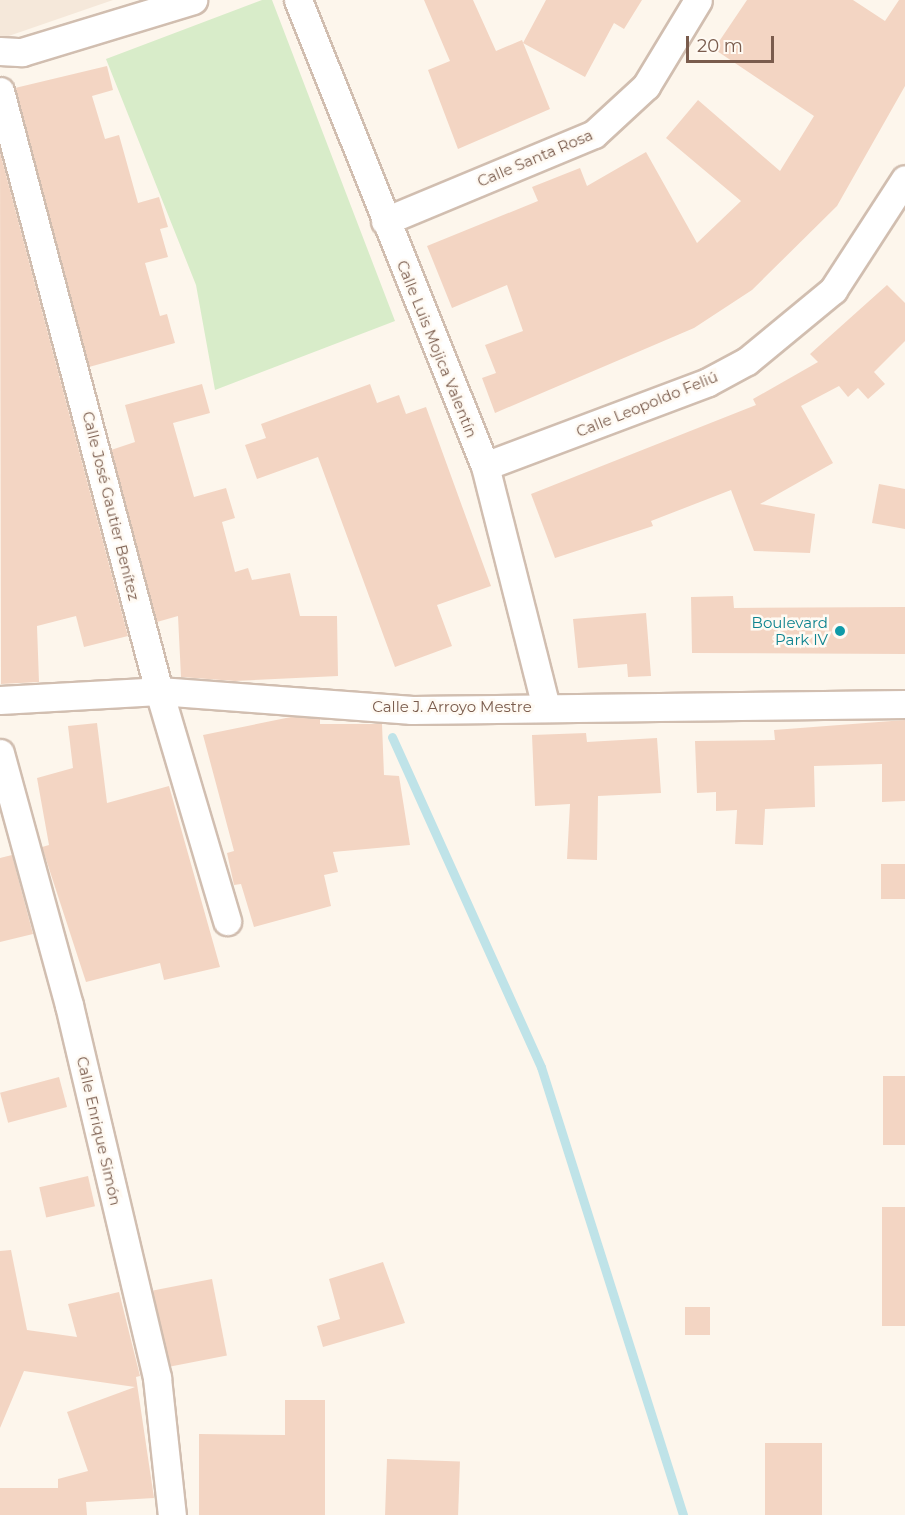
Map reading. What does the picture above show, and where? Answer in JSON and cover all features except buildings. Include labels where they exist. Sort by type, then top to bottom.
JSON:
[{"type":"street","points":[[0,51],[33,49],[193,0]]},
{"type":"street","name":"Calle Luis Mojica Valentín","points":[[298,0],[485,466],[546,707]]},
{"type":"street","name":"Calle Santa Rosa","points":[[385,221],[594,134],[646,86],[698,0]]},
{"type":"street","name":"Calle José Gautier Benítez","points":[[0,91],[159,690],[227,921]]},
{"type":"street","name":"Calle Leopoldo Feliú","points":[[485,466],[708,382],[747,361],[833,290],[905,179]]},
{"type":"street","name":"Calle J. Arroyo Mestre","points":[[0,700],[159,690],[412,710],[905,704]]},
{"type":"street","name":"Calle Enrique Simón","points":[[0,753],[69,1005],[158,1378],[172,1515]]},
{"type":"shaded area","points":[[0,0],[113,0],[0,39]]},
{"type":"green space","points":[[262,0],[272,0],[395,321],[215,390],[196,285],[106,59]]},
{"type":"waterway","points":[[392,737],[541,1067],[683,1515]]},
{"type":"place","name":"Boulevard Park IV","points":[[840,631]]}]
